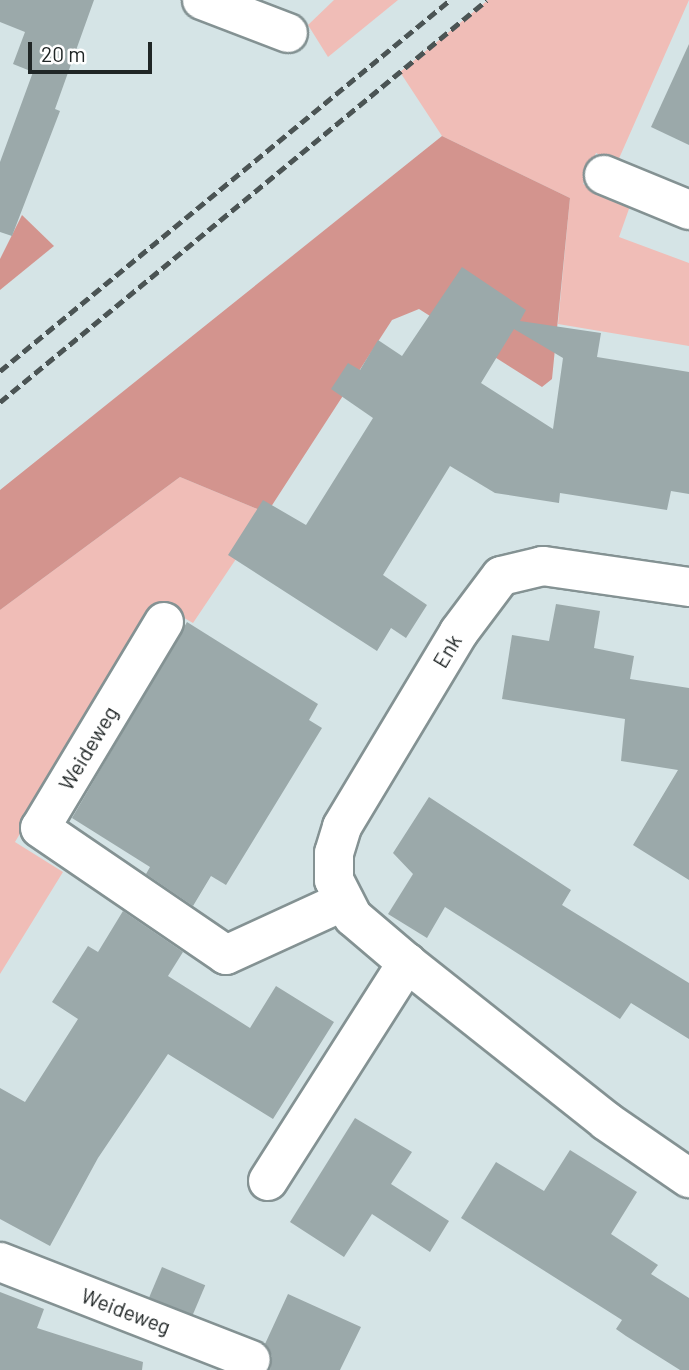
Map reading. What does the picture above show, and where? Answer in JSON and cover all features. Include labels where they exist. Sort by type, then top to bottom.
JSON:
[{"type":"street","points":[[202,0],[288,33]]},
{"type":"street","points":[[604,175],[689,210]]},
{"type":"street","name":"Enk","points":[[689,586],[543,566],[500,576],[459,632],[342,827],[334,853],[334,880],[353,917],[606,1121],[689,1178]]},
{"type":"street","name":"Weideweg","points":[[164,622],[40,828],[226,955],[344,901]]},
{"type":"street","points":[[268,1181],[407,963]]},
{"type":"street","name":"Weideweg","points":[[0,1262],[251,1360]]},
{"type":"shaded area","points":[[334,0],[398,0],[328,57],[308,25]]},
{"type":"shaded area","points":[[488,0],[689,0],[617,163],[596,153],[583,184],[630,206],[619,237],[689,263],[689,346],[558,324],[570,198],[442,136],[400,72]]},
{"type":"shaded area","points":[[442,136],[570,198],[552,379],[542,387],[419,309],[392,320],[267,513],[180,477],[0,610],[0,490]]},
{"type":"shaded area","points":[[22,215],[54,246],[0,290],[0,259]]},
{"type":"shaded area","points":[[180,477],[267,513],[193,623],[158,603],[15,842],[63,872],[0,974],[0,610]]},
{"type":"building","points":[[0,0],[94,0],[55,109],[60,111],[12,236],[0,232],[0,162],[33,72],[13,64],[25,32],[0,22]]},
{"type":"building","points":[[689,44],[689,145],[651,127]]},
{"type":"building","points":[[462,267],[526,310],[520,321],[601,333],[597,357],[689,372],[689,494],[671,491],[667,510],[560,493],[559,503],[495,493],[450,466],[383,575],[427,605],[406,638],[391,628],[377,651],[228,555],[263,500],[306,525],[373,418],[331,389],[348,363],[360,370],[378,340],[402,356]],"holes":[[[514,329],[563,358],[553,429],[481,383]]]},
{"type":"building","points":[[556,604],[600,611],[594,648],[634,656],[630,679],[689,688],[689,880],[633,845],[678,770],[621,761],[625,719],[502,699],[512,635],[549,641]]},
{"type":"building","points":[[187,622],[318,704],[309,720],[322,728],[226,885],[211,876],[193,906],[146,874],[150,867],[72,818]]},
{"type":"building","points":[[429,797],[571,890],[562,905],[689,983],[689,1039],[631,1003],[620,1019],[445,907],[427,938],[388,914],[413,874],[393,853]]},
{"type":"building","points":[[123,911],[183,952],[168,976],[250,1028],[276,986],[334,1022],[273,1119],[168,1054],[98,1158],[50,1246],[0,1219],[0,1088],[25,1102],[78,1019],[52,1002],[88,946],[98,952]]},
{"type":"building","points":[[355,1118],[412,1152],[391,1184],[449,1221],[430,1252],[372,1214],[344,1257],[290,1222]]},
{"type":"building","points":[[570,1150],[637,1192],[611,1234],[658,1265],[651,1274],[689,1298],[689,1370],[680,1370],[626,1336],[616,1329],[622,1320],[461,1218],[496,1162],[544,1191]]},
{"type":"building","points":[[162,1267],[205,1285],[192,1316],[149,1297]]},
{"type":"building","points":[[0,1292],[44,1309],[37,1328],[143,1362],[142,1370],[0,1370]]},
{"type":"building","points":[[288,1294],[361,1327],[340,1370],[270,1370],[272,1356],[265,1344]]},
{"type":"railway","points":[[0,371],[450,0]]},
{"type":"railway","points":[[0,402],[487,0]]}]
